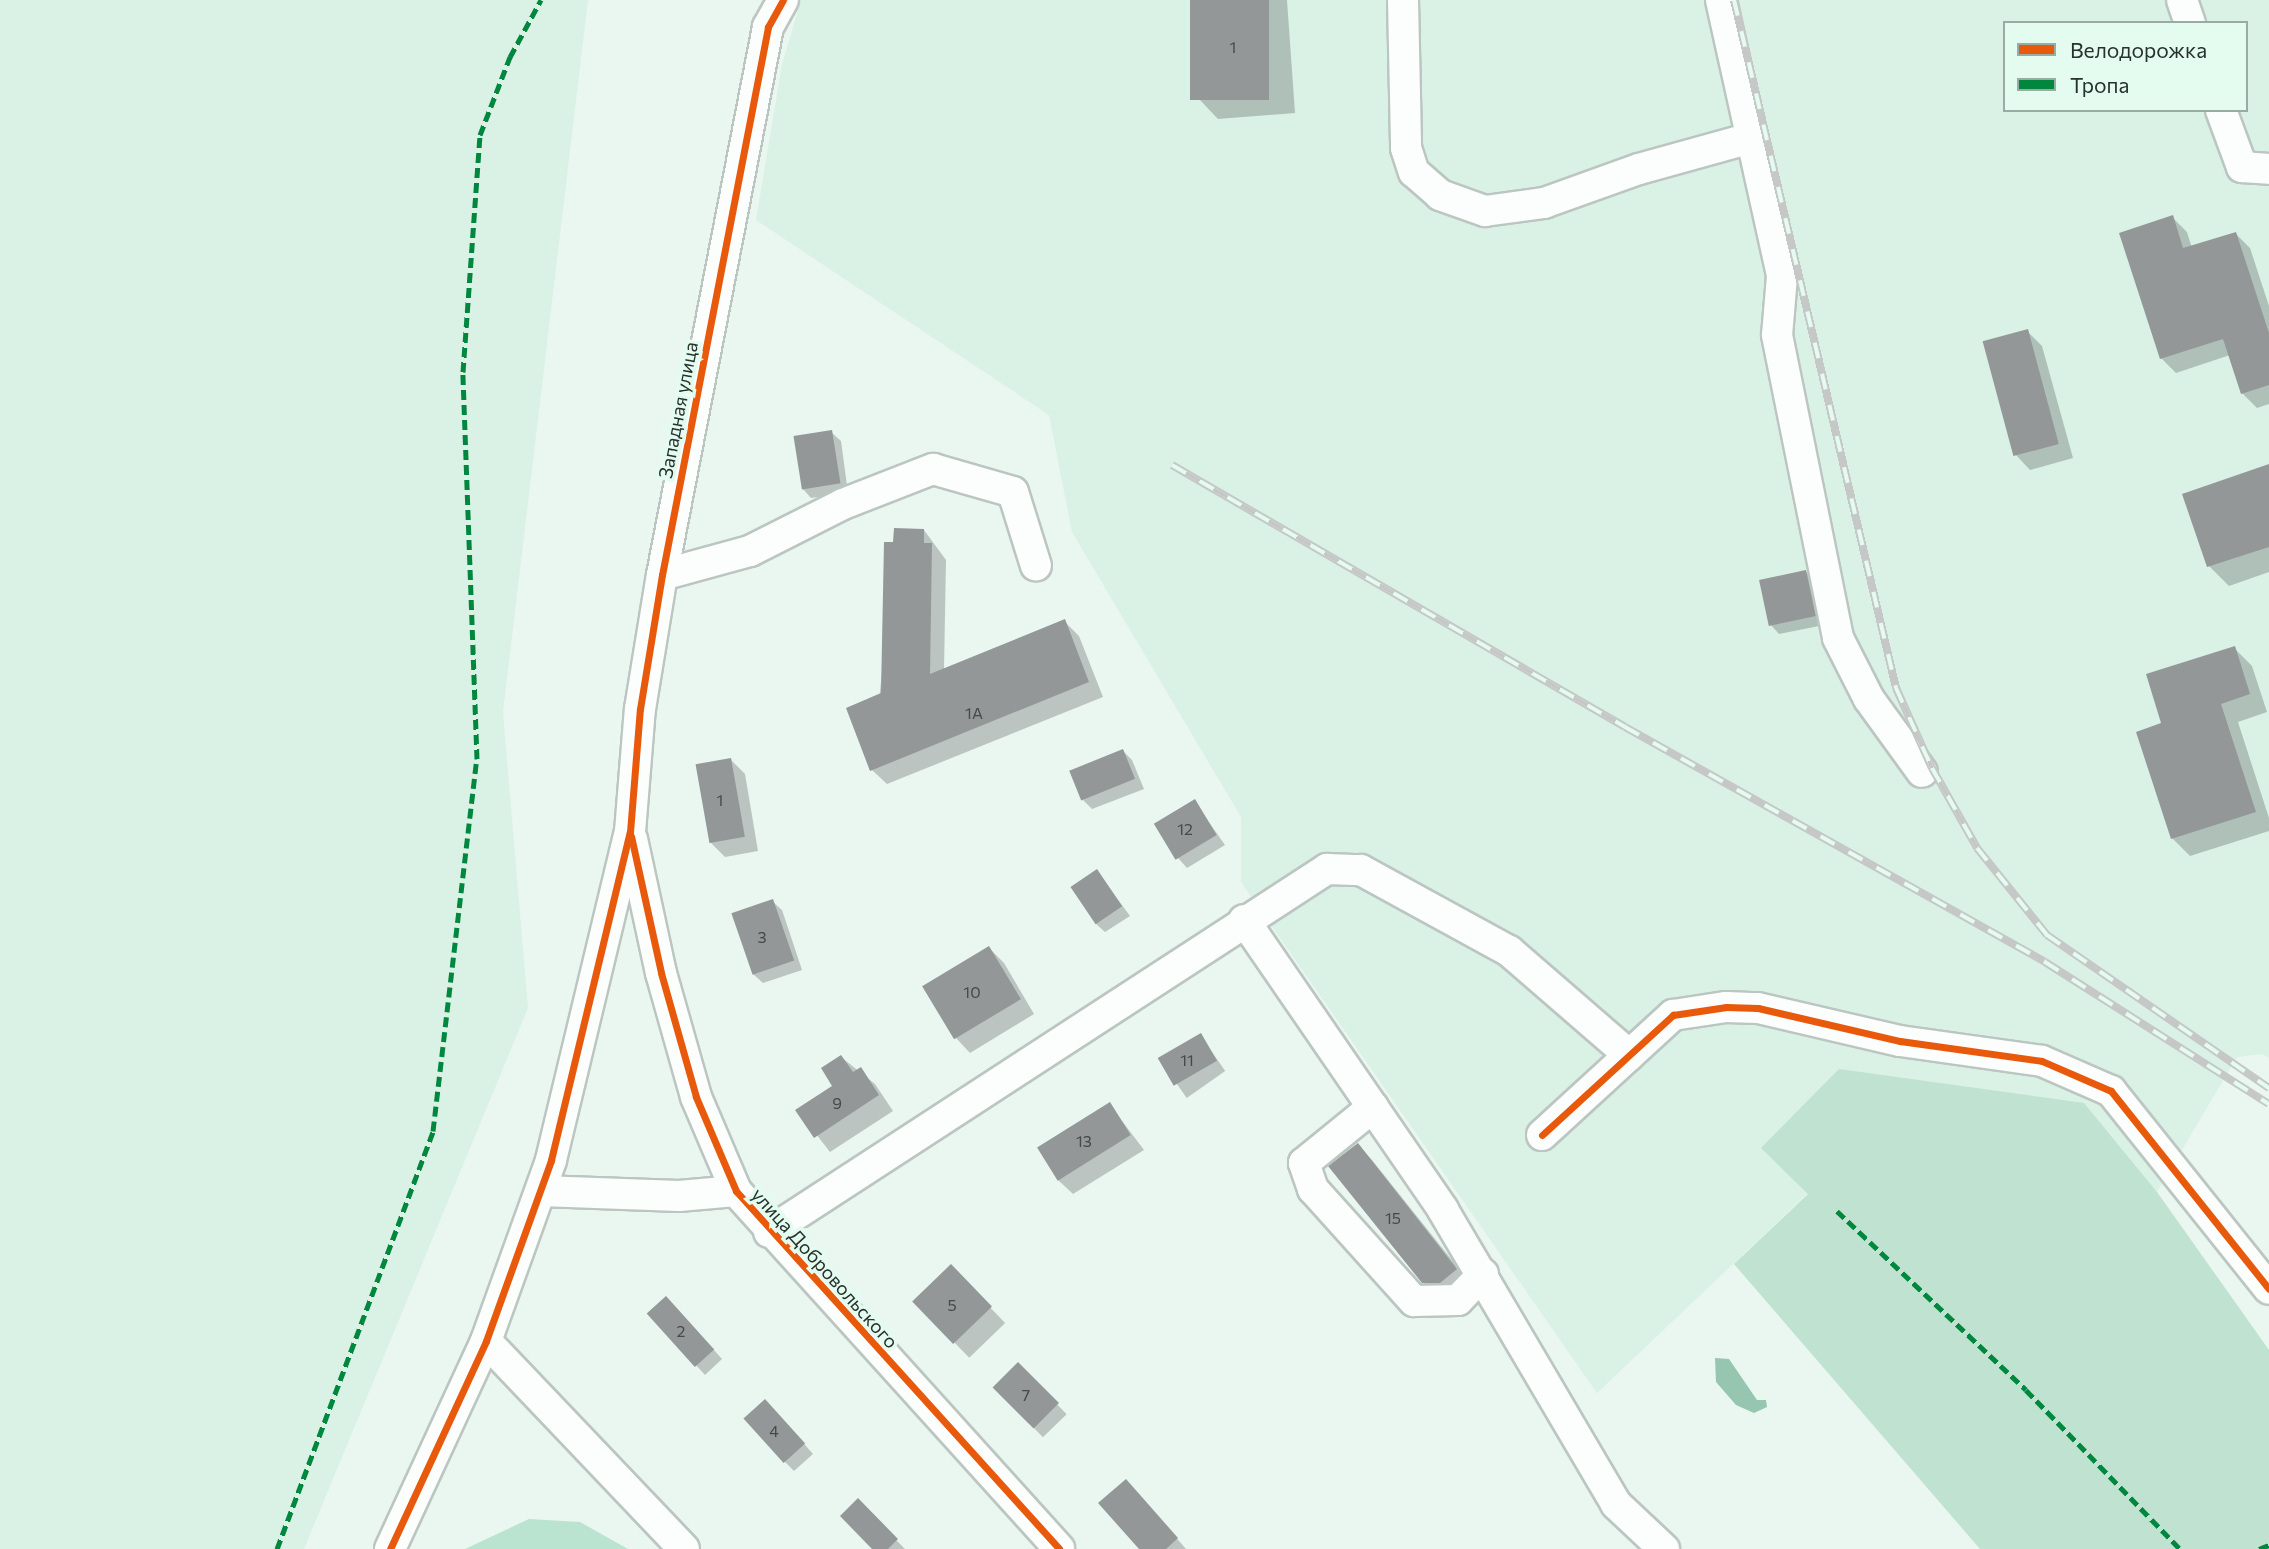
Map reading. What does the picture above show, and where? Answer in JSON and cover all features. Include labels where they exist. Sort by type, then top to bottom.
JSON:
[{"type":"street","name":"Западная улица","points":[[630,832],[640,709],[662,575],[768,27],[783,0]]},
{"type":"street","points":[[1403,0],[1406,148],[1414,172],[1440,195],[1485,211],[1544,203],[1639,169],[1751,138]]},
{"type":"street","points":[[1721,0],[1782,276],[1777,335],[1838,639],[1869,699],[1922,772]]},
{"type":"street","points":[[2182,0],[2189,21]]},
{"type":"street","points":[[2222,112],[2255,168]]},
{"type":"street","points":[[662,575],[750,551],[843,505],[933,469],[1013,492],[1036,566]]},
{"type":"street","points":[[390,1549],[486,1341],[541,1191],[630,832]]},
{"type":"street","name":"улица Добровольского","points":[[630,832],[661,973],[696,1097],[736,1191],[769,1232],[1059,1549]]},
{"type":"street","points":[[769,1232],[1277,898],[1327,869],[1361,870],[1509,951],[1629,1055]]},
{"type":"street","points":[[1244,920],[1373,1107],[1483,1274],[1616,1504],[1664,1549]]},
{"type":"street","points":[[1542,1135],[1674,1015],[1726,1007],[1758,1008],[1900,1041],[2042,1061],[2112,1091],[2269,1289]]},
{"type":"street","points":[[1373,1107],[1304,1163],[1313,1189],[1414,1301],[1458,1300],[1483,1274]]},
{"type":"street","points":[[541,1191],[679,1196],[736,1191]]},
{"type":"street","points":[[486,1341],[684,1549]]},
{"type":"shaded area","points":[[0,0],[588,0],[503,712],[528,1008],[304,1549],[0,1549]]},
{"type":"shaded area","points":[[801,0],[2269,0],[2269,1058],[2262,1054],[2237,1057],[2157,1192],[2084,1103],[1808,1193],[1597,1393],[1241,882],[1241,817],[1072,532],[1049,415],[756,220],[782,65]]},
{"type":"shaded area","points":[[1839,1069],[2084,1103],[2157,1192],[2269,1350],[2269,1549],[1980,1549],[1734,1264],[1808,1194],[1761,1148]]},
{"type":"shaded area","points":[[1715,1358],[1729,1359],[1757,1400],[1766,1400],[1767,1407],[1754,1413],[1736,1405],[1716,1382]]},
{"type":"shaded area","points":[[529,1519],[580,1522],[628,1549],[465,1549]]},
{"type":"building","points":[[1190,0],[1269,0],[1269,100],[1190,100]]},
{"type":"building","points":[[2173,215],[2183,248],[2236,232],[2269,333],[2269,385],[2241,394],[2223,339],[2160,359],[2119,233]]},
{"type":"building","points":[[2028,329],[2059,444],[2013,456],[1983,341]]},
{"type":"building","points":[[832,430],[840,483],[802,489],[793,436]]},
{"type":"building","points":[[2269,464],[2269,547],[2207,567],[2182,494]]},
{"type":"building","points":[[894,528],[924,529],[924,543],[932,543],[930,674],[1065,619],[1089,682],[870,771],[846,708],[881,693],[884,542],[893,542]]},
{"type":"building","points":[[1806,570],[1816,616],[1769,626],[1759,580]]},
{"type":"building","points":[[2235,646],[2250,694],[2221,704],[2256,812],[2171,839],[2136,732],[2161,723],[2146,674]]},
{"type":"building","points":[[1123,749],[1135,779],[1081,800],[1069,771]]},
{"type":"building","points":[[731,758],[745,837],[709,843],[696,764]]},
{"type":"building","points":[[1195,799],[1217,835],[1175,860],[1154,824]]},
{"type":"building","points":[[1097,869],[1122,906],[1096,924],[1070,887]]},
{"type":"building","points":[[773,899],[794,960],[753,975],[731,913]]},
{"type":"building","points":[[989,946],[1021,999],[954,1039],[922,986]]},
{"type":"building","points":[[1201,1033],[1217,1061],[1174,1086],[1158,1058]]},
{"type":"building","points":[[841,1055],[853,1072],[861,1067],[879,1095],[814,1138],[795,1110],[832,1086],[821,1068]]},
{"type":"building","points":[[1110,1102],[1131,1135],[1058,1181],[1037,1148]]},
{"type":"building","points":[[1358,1143],[1457,1269],[1440,1283],[1422,1283],[1328,1166]]},
{"type":"building","points":[[951,1264],[992,1306],[953,1344],[912,1302]]},
{"type":"building","points":[[666,1296],[714,1350],[695,1367],[647,1313]]},
{"type":"building","points":[[1018,1362],[1059,1403],[1034,1428],[993,1387]]},
{"type":"building","points":[[765,1399],[805,1444],[784,1463],[743,1418]]},
{"type":"building","points":[[1126,1479],[1178,1538],[1166,1549],[1139,1549],[1098,1503]]},
{"type":"building","points":[[858,1498],[898,1539],[888,1549],[872,1549],[840,1516]]},
{"type":"railway","points":[[1734,0],[1896,688],[1932,768],[1977,848],[2047,935],[2269,1088]]},
{"type":"railway","points":[[1172,465],[1625,727],[2045,962],[2269,1104]]},
{"type":"marked path","points":[[277,1549],[433,1131],[477,759],[463,372],[480,135],[510,57],[541,0]]},
{"type":"marked path","points":[[1837,1211],[2026,1390],[2180,1549]]},
{"type":"marked path","points":[[2259,1549],[2269,1545]]},
{"type":"cycle path","points":[[390,1549],[486,1341],[551,1160],[630,832],[640,709],[662,575],[768,27],[783,0]]},
{"type":"cycle path","points":[[631,836],[661,973],[696,1097],[736,1191],[1059,1549]]},
{"type":"cycle path","points":[[1542,1135],[1673,1015],[1726,1007],[1758,1008],[1900,1041],[2042,1061],[2111,1091],[2269,1289]]}]
